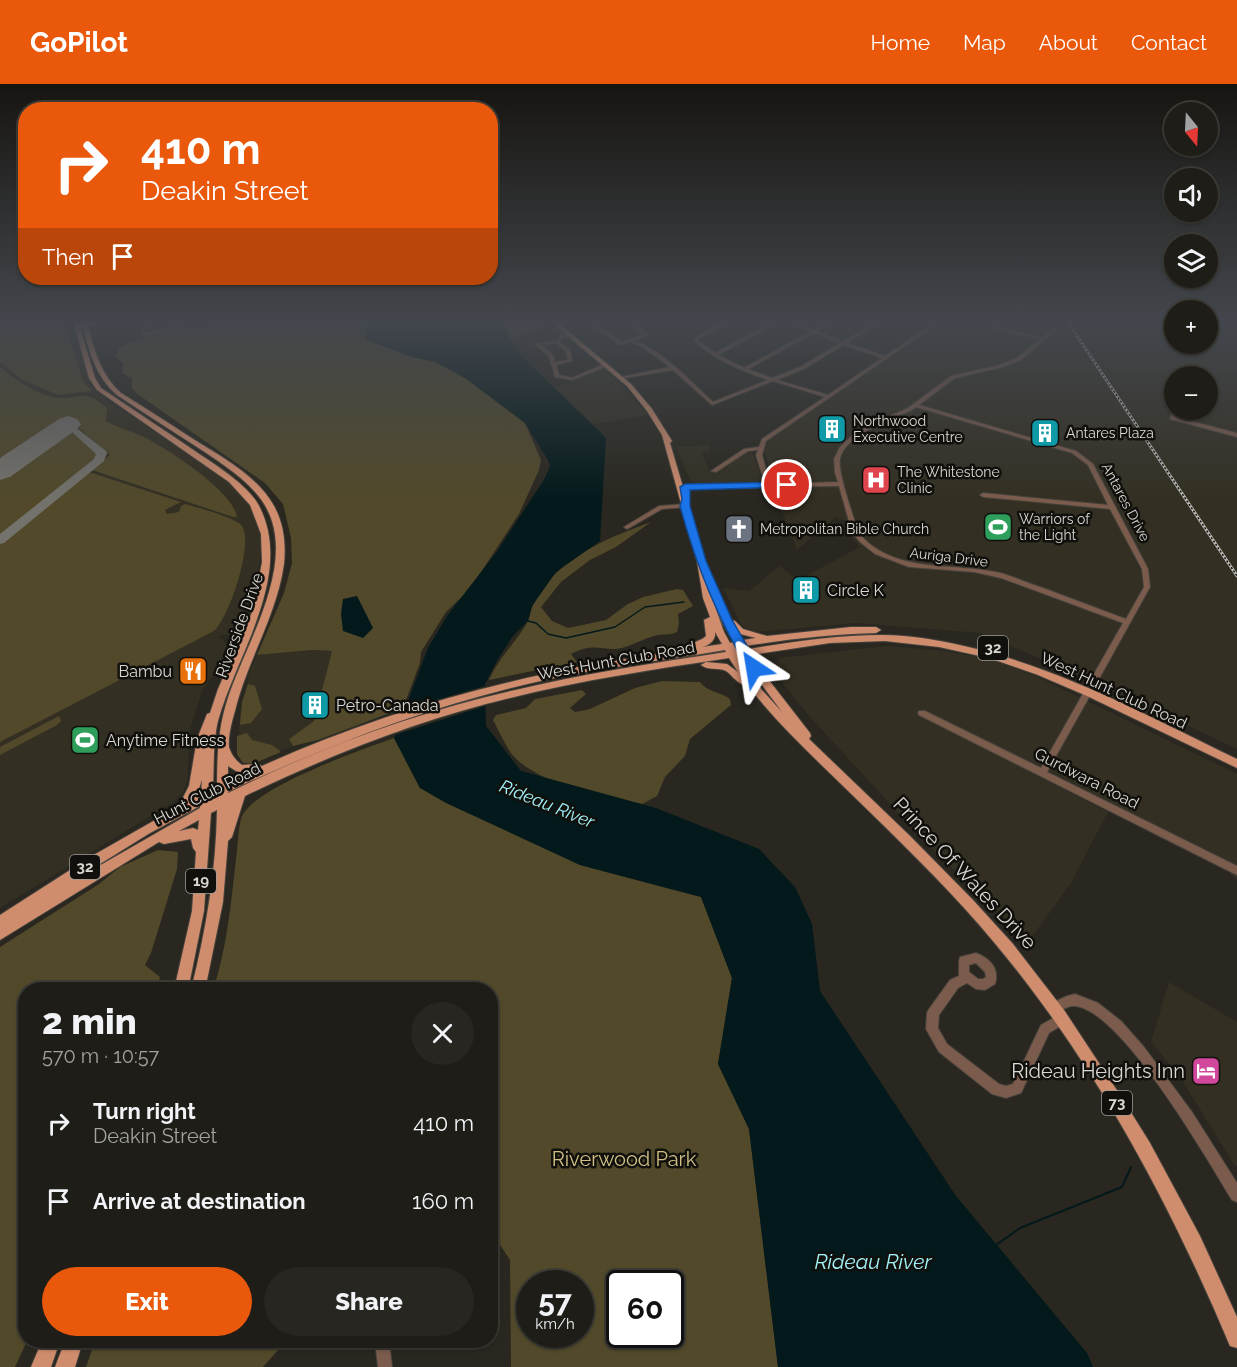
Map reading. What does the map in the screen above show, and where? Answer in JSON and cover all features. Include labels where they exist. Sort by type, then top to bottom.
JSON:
[{"type":"main road","name":"Riverside Drive","points":[[94,381],[103,393],[226,475],[246,493],[259,514],[266,547],[261,595],[214,712],[198,911],[183,982]]},
{"type":"main road","name":"Riverside Drive","points":[[106,381],[109,386],[245,476],[262,493],[273,510],[278,525],[280,540],[278,575],[229,710],[223,743],[222,851],[212,933],[200,982]]},
{"type":"main road","name":"Prince Of Wales Drive","points":[[624,381],[643,401],[666,436],[687,499],[685,506],[701,561],[707,600],[730,651],[774,713],[824,759],[966,902],[1003,942],[1058,1013],[1100,1072],[1185,1222],[1214,1282],[1237,1339]]},
{"type":"main road","name":"Prince Of Wales Drive","points":[[701,561],[745,654],[824,759]]},
{"type":"main road","points":[[640,660],[705,643],[711,635],[707,600],[720,602],[740,631],[775,638]]},
{"type":"main road","name":"West Hunt Club Road","points":[[545,682],[594,677],[730,651],[739,644],[775,638],[847,630],[895,631],[942,637],[1014,655],[1237,757]]},
{"type":"main road","name":"West Hunt Club Road","points":[[444,708],[640,660],[730,651],[745,654],[869,637],[931,641],[1011,660],[1090,689],[1237,764]]},
{"type":"main road","points":[[771,691],[760,664],[765,657],[781,648]]},
{"type":"main road","points":[[594,677],[708,664],[723,666],[735,673],[774,713]]},
{"type":"main road","points":[[226,681],[240,680]]},
{"type":"main road","name":"Hunt Club Road","points":[[0,934],[143,845],[206,810],[223,795],[295,756],[336,746],[444,708]]},
{"type":"main road","points":[[172,815],[189,800],[195,789],[202,735],[214,712]]},
{"type":"main road","points":[[223,743],[230,762],[243,770],[295,756]]},
{"type":"main road","name":"Hunt Club Road","points":[[0,922],[88,865],[172,815],[207,797],[242,792],[336,746]]},
{"type":"main road","points":[[222,851],[234,809],[242,792]]},
{"type":"main road","points":[[143,845],[193,833],[199,843],[201,863]]},
{"type":"main road","points":[[41,1367],[48,1348]]},
{"type":"main road","points":[[65,1367],[72,1348]]},
{"type":"street","points":[[688,381],[712,404],[773,381]]},
{"type":"street","points":[[778,381],[828,396]]},
{"type":"street","points":[[768,485],[760,448],[770,435],[850,381]]},
{"type":"street","name":"Auriga Drive","points":[[948,381],[915,405],[859,432],[846,443],[837,462],[855,532],[860,539],[887,558],[921,567],[974,570],[1003,576],[1128,622]]},
{"type":"street","name":"Antares Drive","points":[[915,405],[1082,455],[1090,464],[1140,557],[1147,576],[1147,587],[1043,772]]},
{"type":"street","points":[[1180,420],[1237,435]]},
{"type":"street","points":[[714,471],[746,450],[760,448]]},
{"type":"street","points":[[682,487],[841,484]]},
{"type":"street","points":[[983,495],[1113,507]]},
{"type":"street","points":[[627,527],[662,507],[685,506]]},
{"type":"street","name":"Gurdwara Road","points":[[922,712],[1237,871]]},
{"type":"street","points":[[966,978],[954,984],[933,1013],[932,1029],[943,1048],[996,1090],[1006,1092],[1017,1089],[1045,1029],[1058,1013],[1074,1000],[1086,1003],[1125,1034],[1166,1085],[1237,1195]]},
{"type":"street","points":[[383,1348],[385,1367]]},
{"type":"shaded area","points":[[0,381],[90,381],[91,385],[110,402],[230,482],[250,505],[260,529],[262,542],[255,596],[240,632],[219,636],[228,646],[218,668],[202,691],[190,730],[187,781],[183,792],[172,803],[0,908]]},
{"type":"shaded area","points":[[572,381],[617,381],[648,415],[593,424],[555,388]]},
{"type":"shaded area","points":[[855,381],[1164,381],[1164,420],[1218,420],[1218,381],[1237,381],[1237,749],[1102,685],[980,633],[856,623],[757,632],[743,627],[723,588],[749,591],[779,566],[798,580],[860,547],[849,534],[845,521],[836,517],[798,549],[794,548],[796,547],[773,489],[774,483],[764,449],[769,440]]},
{"type":"shaded area","points":[[709,445],[711,451],[702,452],[709,471],[750,446],[762,479],[757,483],[699,484],[690,480],[676,447]]},
{"type":"shaded area","points":[[886,646],[945,651],[993,660],[1042,679],[1237,774],[1237,879],[1230,875],[1233,865],[1030,761],[1025,770],[1108,812],[1071,883],[1029,941],[931,848],[809,716],[772,670],[780,658]]},
{"type":"shaded area","points":[[312,650],[332,651],[314,721],[289,739],[293,746],[248,763],[238,756],[240,714],[250,670],[257,655]]},
{"type":"shaded area","name":"Rideau Heights Inn","points":[[1169,982],[1237,1022],[1237,1166],[1180,1077],[1151,1042]]},
{"type":"green space","points":[[0,381],[19,381],[47,395],[62,398],[86,396],[99,401],[107,408],[106,421],[146,438],[184,461],[224,495],[237,517],[92,470],[110,455],[74,424],[61,423],[0,466]]},
{"type":"green space","points":[[25,381],[83,381],[92,391],[58,395]]},
{"type":"green space","points":[[132,381],[469,381],[525,423],[541,460],[539,470],[519,514],[470,589],[446,612],[421,652],[420,663],[403,708],[318,740],[293,746],[289,739],[314,721],[332,651],[312,650],[257,655],[284,593],[292,563],[291,538],[283,504],[265,483],[132,388]]},
{"type":"green space","points":[[65,430],[72,430],[97,452],[95,461],[0,537],[0,477]]},
{"type":"green space","points":[[89,472],[181,502],[165,510],[167,514],[179,512],[181,506],[185,504],[239,523],[245,535],[245,548],[233,597],[214,631],[0,742],[0,543]]},
{"type":"green space","points":[[651,522],[616,547],[590,560],[561,582],[541,607],[552,621],[568,628],[606,620],[628,604],[643,597],[677,589],[683,590],[693,606],[678,614],[677,632],[657,635],[622,648],[587,648],[571,654],[577,662],[489,680],[527,623],[533,605],[543,589],[555,575],[583,552]]},
{"type":"green space","points":[[662,681],[700,682],[706,688],[730,699],[731,705],[690,739],[685,756],[665,777],[657,796],[642,804],[572,788],[536,773],[511,753],[493,720],[496,715],[526,708],[535,699],[582,690],[586,694],[570,708],[575,712],[590,709],[635,688]]},
{"type":"green space","points":[[248,684],[255,686],[262,709],[251,723],[240,725],[242,702]]},
{"type":"green space","points":[[59,716],[61,721],[57,725],[0,755],[0,747]]},
{"type":"green space","points":[[247,733],[252,740],[272,745],[281,752],[255,763],[243,763],[237,754],[237,736]]},
{"type":"green space","name":"Riverwood Park","points":[[394,738],[420,788],[580,865],[701,897],[732,978],[718,1064],[749,1129],[778,1367],[511,1367],[510,1260],[498,1242],[498,982],[216,982],[225,942],[241,818],[253,803],[269,792],[312,770]]},
{"type":"green space","points":[[158,850],[178,852],[177,869],[151,953],[145,965],[160,977],[158,982],[18,982],[18,1348],[24,1348],[15,1367],[0,1367],[0,947],[99,884],[120,867]]},
{"type":"green space","points":[[93,1348],[280,1348],[263,1367],[86,1367]]},
{"type":"water","name":"Rideau River","points":[[469,381],[547,381],[606,438],[600,541],[556,572],[532,606],[528,621],[512,637],[498,659],[485,684],[486,726],[521,771],[656,808],[759,849],[795,887],[812,924],[820,991],[956,1196],[1087,1353],[1093,1367],[778,1367],[749,1129],[718,1064],[732,978],[701,897],[580,865],[446,803],[420,788],[394,738],[428,648],[447,616],[498,550],[545,478],[550,466],[525,423]]},
{"type":"water","points":[[357,596],[373,628],[363,638],[343,631],[341,614],[343,599]]},
{"type":"pier","points":[[488,685],[488,705],[392,736],[401,710]]},
{"type":"waterway","points":[[528,621],[536,623],[548,634],[566,638],[615,627],[645,607],[684,602]]},
{"type":"waterway","points":[[996,1245],[1020,1228],[1122,1187],[1131,1167]]},
{"type":"taxiway","points":[[0,540],[99,461],[102,453],[73,428],[62,429],[41,444]]},
{"type":"runway","points":[[0,471],[68,424]]},
{"type":"railway","points":[[1107,381],[1237,576]]},
{"type":"place","name":"Northwood Executive Centre","points":[[832,429]]},
{"type":"place","name":"Antares Plaza","points":[[1045,433]]},
{"type":"place","name":"The Whitestone Clinic","points":[[876,480]]},
{"type":"place","name":"Warriors of the Light","points":[[998,527]]},
{"type":"place","name":"Metropolitan Bible Church","points":[[739,529]]},
{"type":"place","name":"Circle K","points":[[806,590]]},
{"type":"place","name":"Bambu","points":[[193,671]]},
{"type":"place","name":"Petro-Canada","points":[[315,705]]},
{"type":"place","name":"Anytime Fitness","points":[[85,740]]},
{"type":"place","name":"Rideau Heights Inn","points":[[1206,1071]]},
{"type":"route","points":[[754,668],[726,620],[701,561],[685,506],[687,499],[685,487],[787,485]]}]
